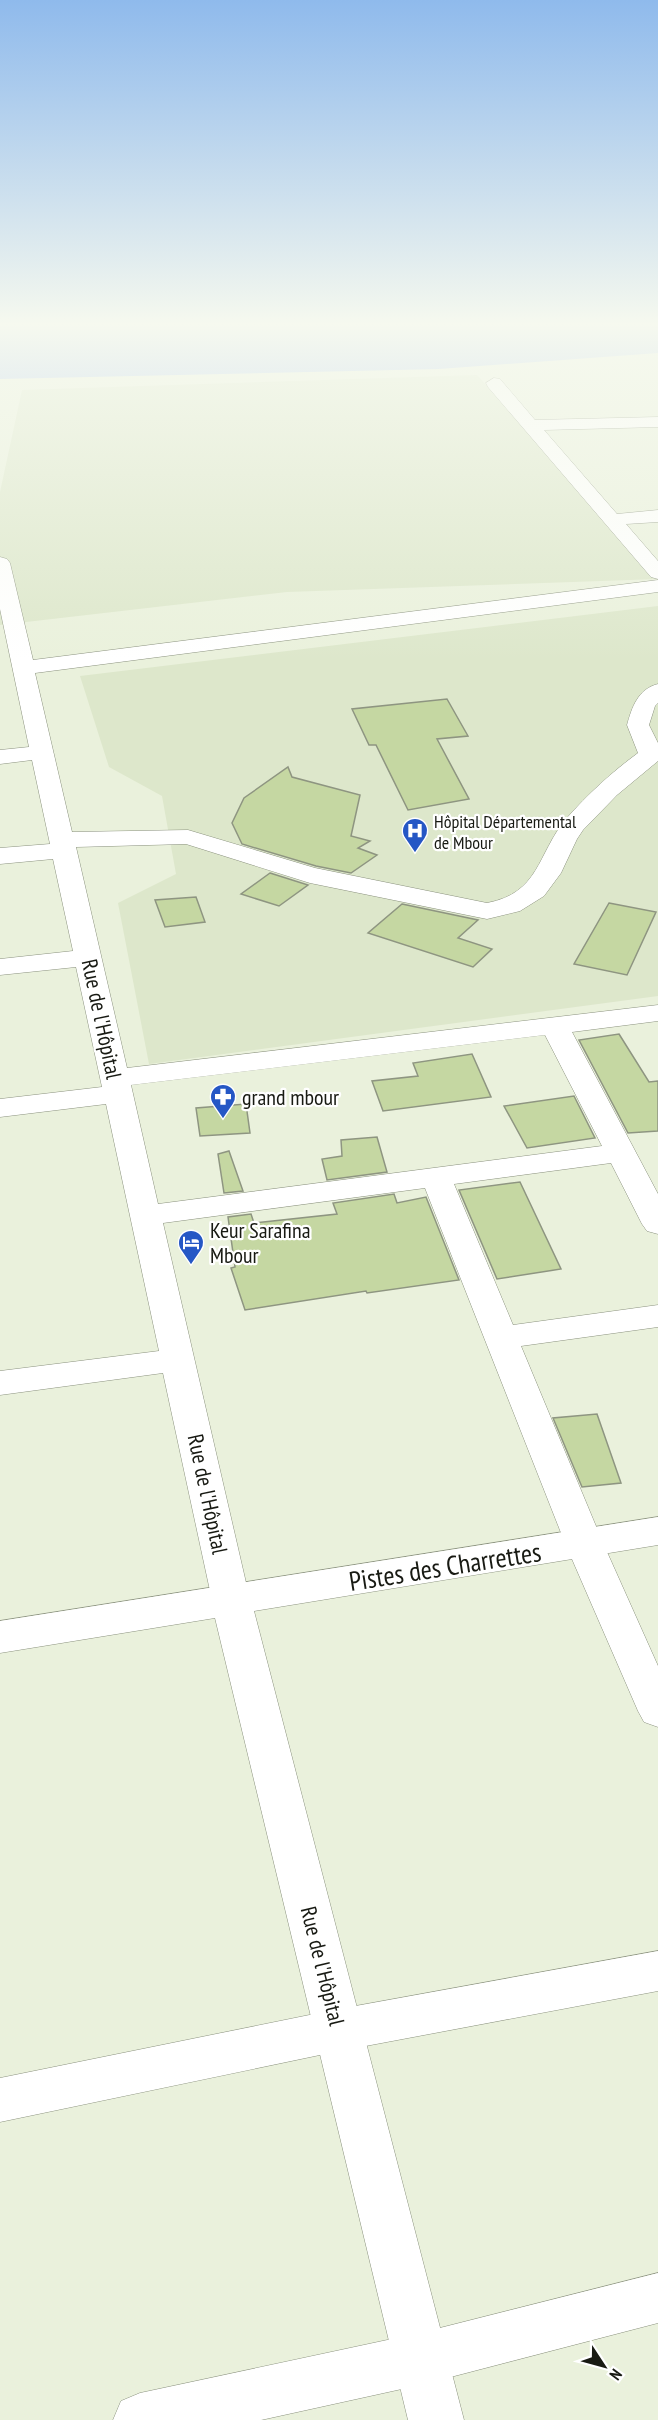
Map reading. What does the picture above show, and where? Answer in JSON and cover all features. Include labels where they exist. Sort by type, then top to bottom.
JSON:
[{"type":"main road","name":"Pistes des Charrettes","points":[[0,1636],[658,1531]]},
{"type":"main road","name":"Rue de l'Hôpital","points":[[231,1600],[436,2420]]},
{"type":"street","points":[[538,435],[658,573]]},
{"type":"street","points":[[611,520],[658,516]]},
{"type":"street","name":"Rue de l'Hôpital","points":[[0,566],[231,1600]]},
{"type":"street","points":[[24,668],[658,586]]},
{"type":"street","points":[[0,856],[64,845],[188,837],[310,875],[487,910],[514,907],[533,894],[546,876],[565,838],[591,807],[654,752],[638,724],[645,704],[658,692]]},
{"type":"street","points":[[0,757],[42,752]]},
{"type":"street","points":[[0,968],[89,957]]},
{"type":"street","points":[[0,1108],[117,1086],[658,1013]]},
{"type":"street","points":[[555,1026],[658,1224]]},
{"type":"street","points":[[146,1215],[621,1153]]},
{"type":"street","points":[[436,1177],[584,1543],[658,1711]]},
{"type":"street","points":[[501,1338],[658,1316]]},
{"type":"street","points":[[0,1383],[178,1360]]},
{"type":"street","points":[[0,2100],[339,2030],[658,1971]]},
{"type":"street","points":[[140,2420],[420,2359],[658,2298]]},
{"type":"shaded area","points":[[12,435],[532,435],[658,573],[658,579],[287,592],[0,625],[0,492]]},
{"type":"shaded area","name":"Hôpital Départemental de Mbour","points":[[658,606],[658,996],[149,1064],[118,903],[176,874],[162,796],[109,767],[80,676]]},
{"type":"building","points":[[447,699],[468,736],[437,739],[469,799],[408,810],[376,745],[369,745],[352,709]]},
{"type":"building","points":[[288,767],[292,777],[360,795],[351,836],[370,841],[358,848],[377,855],[351,873],[316,866],[242,844],[232,823],[244,798]]},
{"type":"building","points":[[270,873],[308,885],[279,906],[241,894]]},
{"type":"building","points":[[196,897],[205,922],[165,927],[155,900]]},
{"type":"building","points":[[609,903],[656,912],[627,975],[574,964]]},
{"type":"building","points":[[402,904],[478,920],[458,938],[492,949],[473,967],[368,933]]},
{"type":"building","points":[[619,1034],[649,1082],[658,1081],[658,1131],[628,1133],[579,1040]]},
{"type":"building","points":[[472,1054],[491,1097],[383,1111],[372,1081],[418,1076],[413,1063]]},
{"type":"building","points":[[574,1096],[595,1138],[527,1148],[504,1106]]},
{"type":"building","name":"grand mbour","points":[[246,1104],[250,1133],[200,1136],[196,1108]]},
{"type":"building","points":[[377,1137],[387,1172],[327,1180],[322,1159],[342,1156],[341,1140]]},
{"type":"building","points":[[229,1151],[243,1191],[224,1193],[218,1154]]},
{"type":"building","points":[[520,1182],[561,1269],[497,1279],[459,1190]]},
{"type":"building","points":[[394,1194],[397,1203],[426,1197],[459,1280],[367,1293],[366,1291],[245,1310],[231,1268],[235,1267],[228,1217],[251,1214],[254,1223],[337,1214],[333,1203]]},
{"type":"building","points":[[597,1414],[621,1483],[582,1487],[553,1418]]},
{"type":"place","name":"Hôpital Départemental de Mbour","points":[[415,854]]},
{"type":"place","name":"grand mbour","points":[[223,1120]]},
{"type":"place","name":"Keur Sarafina Mbour","points":[[191,1266]]}]
